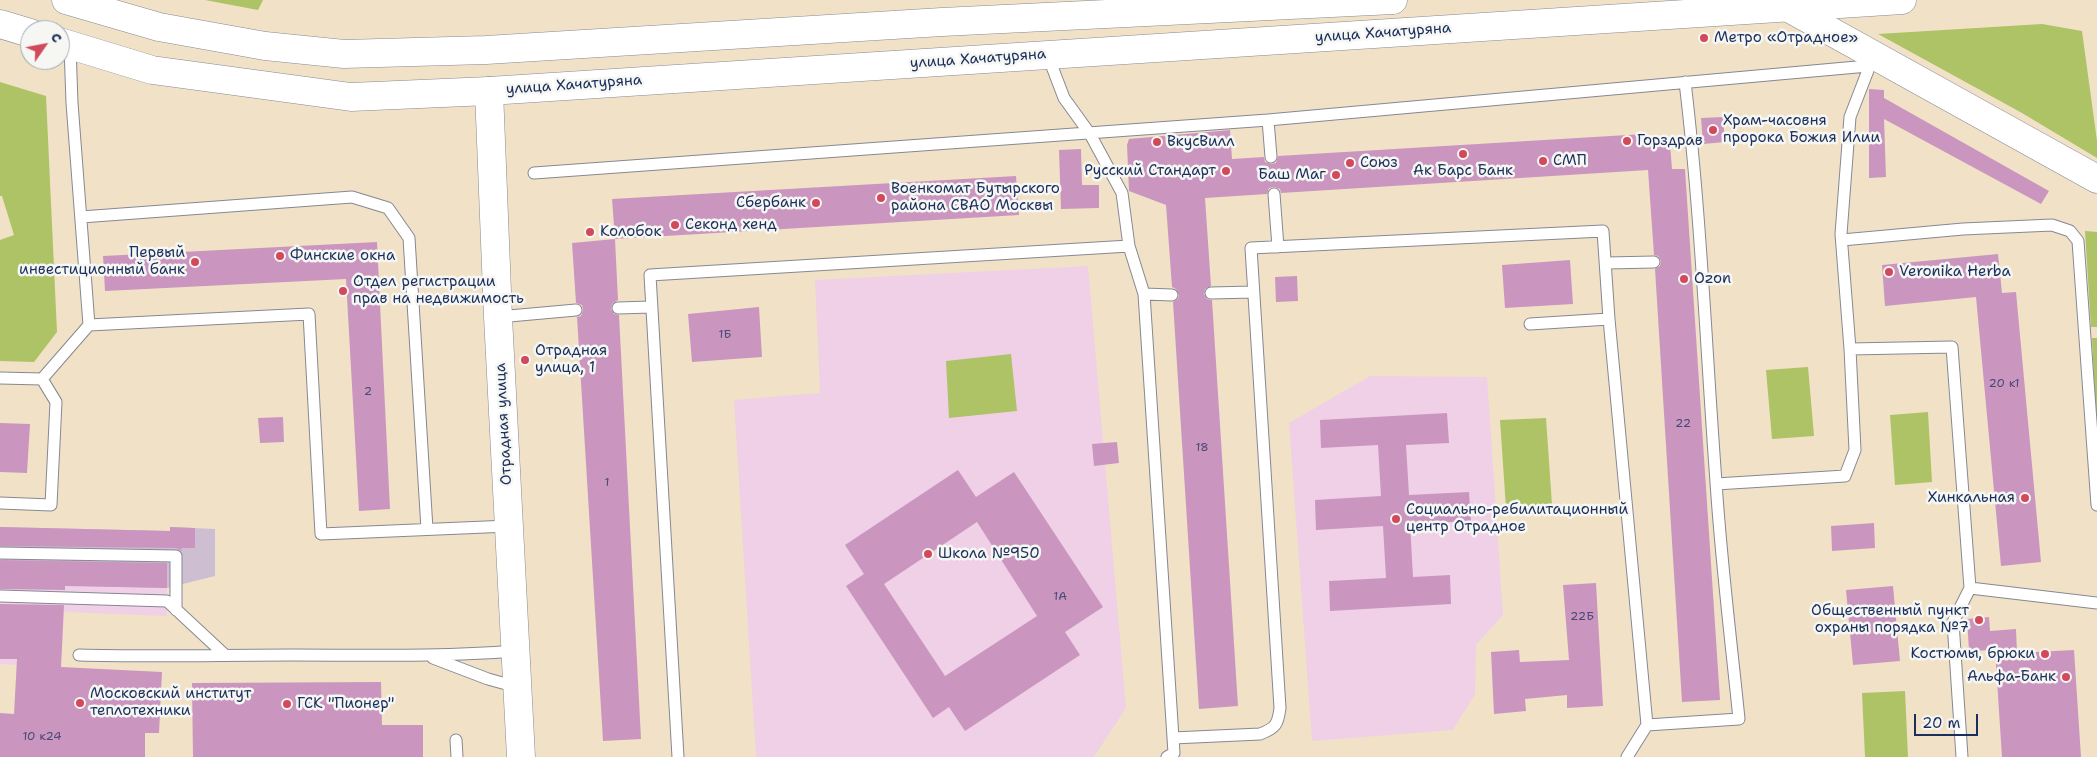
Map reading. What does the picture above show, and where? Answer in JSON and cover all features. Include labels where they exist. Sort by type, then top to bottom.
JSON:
[{"type":"main road","points":[[66,0],[159,27],[265,46],[344,54],[486,50],[942,22],[1393,0]]},
{"type":"main road","name":"улица Хачатуряна","points":[[70,45],[152,70],[351,97],[489,91],[1902,0]]},
{"type":"main road","points":[[1786,7],[1872,61],[2097,179]]},
{"type":"main road","points":[[0,24],[20,31]]},
{"type":"main road","name":"Отрадная улица","points":[[486,50],[521,757]]},
{"type":"lane","points":[[1047,54],[1064,98],[1090,134],[1122,193],[1129,246],[1144,294],[1174,753],[1167,757]]},
{"type":"lane","points":[[534,173],[1268,120],[1685,82],[1872,61],[1850,117],[1842,240],[1855,450],[1845,476],[1716,484]]},
{"type":"lane","points":[[42,379],[89,325],[67,70]]},
{"type":"lane","points":[[1648,725],[1739,719],[1696,259],[1694,160],[1685,82]]},
{"type":"lane","points":[[1268,120],[1271,157]]},
{"type":"lane","points":[[1274,194],[1278,247]]},
{"type":"lane","points":[[81,217],[352,197],[388,208],[409,238],[427,529]]},
{"type":"lane","points":[[1842,240],[1963,229],[2052,226],[2062,228],[2074,234],[2078,241],[2097,505]]},
{"type":"lane","points":[[1173,738],[1260,734],[1271,730],[1278,722],[1280,708],[1251,248],[1604,231],[1609,318],[1648,725],[1627,757]]},
{"type":"lane","points":[[678,757],[650,275],[1129,246]]},
{"type":"lane","points":[[1607,263],[1654,262]]},
{"type":"lane","points":[[1211,293],[1253,292]]},
{"type":"lane","points":[[1144,294],[1172,295]]},
{"type":"lane","points":[[618,308],[651,307]]},
{"type":"lane","points":[[498,317],[576,310]]},
{"type":"lane","points":[[89,325],[309,314],[321,534],[509,526]]},
{"type":"lane","points":[[1530,324],[1609,318]]},
{"type":"lane","points":[[1850,349],[1952,347],[1970,588],[1953,622],[1962,757]]},
{"type":"lane","points":[[0,378],[42,379]]},
{"type":"lane","points":[[0,503],[51,505],[56,402],[42,379]]},
{"type":"lane","points":[[0,553],[176,556],[176,610]]},
{"type":"lane","points":[[1970,588],[2097,603]]},
{"type":"lane","points":[[0,596],[167,601],[225,655]]},
{"type":"lane","points":[[79,656],[427,655],[516,651]]},
{"type":"lane","points":[[427,655],[488,679],[518,688]]},
{"type":"lane","points":[[456,740],[457,757]]},
{"type":"shaded area","name":"Школа №950","points":[[1088,266],[1126,708],[1094,757],[756,757],[734,400],[820,393],[815,280]]},
{"type":"shaded area","name":"Социально-ребилитационный центр Отрадное","points":[[1370,376],[1487,377],[1503,615],[1476,645],[1475,694],[1453,730],[1312,741],[1289,423]]},
{"type":"shaded area","points":[[0,527],[170,531],[170,527],[215,529],[215,576],[167,588],[0,584]]},
{"type":"shaded area","points":[[0,584],[167,588],[167,616],[64,612],[61,667],[0,664]]},
{"type":"green space","points":[[205,0],[263,0],[258,10]]},
{"type":"green space","points":[[2042,24],[2082,31],[2097,141],[2097,158],[2022,113],[1878,34]]},
{"type":"green space","points":[[0,82],[46,96],[57,332],[34,362],[0,361],[0,240],[14,235],[2,196],[0,196]]},
{"type":"green space","points":[[2085,231],[2097,232],[2097,327],[2091,327]]},
{"type":"green space","points":[[2092,338],[2097,338],[2097,419],[2096,419]]},
{"type":"green space","points":[[1011,354],[1017,411],[949,418],[946,361]]},
{"type":"green space","points":[[1808,367],[1814,436],[1772,439],[1766,370]]},
{"type":"green space","points":[[1928,412],[1932,482],[1895,485],[1890,415]]},
{"type":"green space","points":[[1546,418],[1552,505],[1506,508],[1500,420]]},
{"type":"green space","points":[[1905,691],[1908,757],[1865,757],[1862,693]]},
{"type":"building","points":[[1869,89],[1884,90],[1884,98],[2049,191],[2041,204],[1884,119],[1886,177],[1869,178]]},
{"type":"building","name":"Храм-часовня пророка Божия Илии","points":[[1723,117],[1725,142],[1703,144],[1701,118]]},
{"type":"building","points":[[1230,130],[1232,159],[1264,157],[1265,162],[1271,164],[1276,163],[1278,156],[1644,134],[1645,146],[1670,144],[1672,169],[1685,169],[1720,700],[1682,702],[1655,269],[1660,266],[1661,261],[1658,256],[1654,255],[1648,170],[1281,193],[1280,189],[1274,187],[1269,188],[1267,194],[1205,198],[1211,286],[1205,289],[1204,294],[1207,299],[1212,300],[1238,706],[1199,709],[1173,302],[1178,299],[1179,295],[1176,289],[1172,287],[1166,205],[1129,191],[1127,145],[1129,139]]},
{"type":"building","points":[[1081,149],[1082,185],[1099,185],[1099,208],[1061,209],[1059,150]]},
{"type":"building","points":[[1016,176],[1019,215],[615,239],[612,199]]},
{"type":"building","points":[[615,239],[618,300],[612,304],[611,309],[614,314],[619,315],[641,739],[603,741],[577,317],[581,316],[583,310],[582,305],[576,303],[572,243]]},
{"type":"building","points":[[377,242],[390,509],[359,511],[346,279],[105,291],[103,256]]},
{"type":"building","points":[[1998,254],[2002,293],[2016,292],[2041,562],[2001,566],[1976,297],[1885,306],[1882,265]]},
{"type":"building","points":[[1570,260],[1573,304],[1505,308],[1502,265]]},
{"type":"building","points":[[1297,276],[1298,301],[1276,302],[1275,277]]},
{"type":"building","points":[[759,307],[762,357],[692,362],[688,314]]},
{"type":"building","points":[[1447,413],[1449,443],[1406,445],[1409,495],[1469,492],[1471,521],[1410,524],[1413,577],[1450,575],[1451,604],[1330,611],[1329,581],[1386,578],[1383,526],[1316,530],[1315,500],[1381,496],[1378,445],[1321,448],[1320,420]]},
{"type":"building","points":[[283,417],[284,442],[260,443],[258,418]]},
{"type":"building","points":[[0,423],[30,424],[27,473],[0,472]]},
{"type":"building","points":[[1117,442],[1119,463],[1094,466],[1092,444]]},
{"type":"building","points":[[958,470],[976,497],[1014,472],[1103,607],[1065,632],[1080,655],[965,731],[949,707],[933,718],[846,586],[864,574],[845,545]],"holes":[[[977,522],[1037,616],[945,676],[884,584]]]},
{"type":"building","points":[[1874,523],[1875,548],[1832,551],[1831,526]]},
{"type":"building","points":[[0,527],[170,531],[170,527],[195,528],[195,548],[181,548],[182,551],[176,548],[0,546]]},
{"type":"building","points":[[0,560],[167,563],[167,588],[65,586],[65,590],[0,589]]},
{"type":"building","points":[[1596,583],[1603,706],[1567,708],[1567,695],[1525,699],[1526,711],[1494,714],[1491,652],[1519,650],[1520,662],[1569,660],[1563,585]]},
{"type":"building","points":[[1893,586],[1900,661],[1853,665],[1846,590]]},
{"type":"building","name":"Московский институт теплотехники","points":[[0,604],[64,605],[61,667],[162,672],[159,733],[145,733],[145,757],[0,757],[0,713],[14,714],[17,659],[0,659]]},
{"type":"building","points":[[1989,617],[1990,631],[2016,629],[2017,653],[2074,650],[2081,757],[2002,757],[1995,650],[1969,651],[1967,619]]},
{"type":"building","name":"ГСК \"Пионер\"","points":[[381,682],[382,725],[423,725],[423,757],[193,757],[192,683]]},
{"type":"place","name":"Метро «Отрадное»","points":[[1704,38]]},
{"type":"place","name":"Храм-часовня пророка Божия Илии","points":[[1713,130]]},
{"type":"place","name":"Горздрав","points":[[1627,141]]},
{"type":"place","name":"ВкусВилл","points":[[1157,142]]},
{"type":"place","name":"Ак Барс Банк","points":[[1463,154]]},
{"type":"place","name":"СМП","points":[[1543,161]]},
{"type":"place","name":"Союз","points":[[1350,163]]},
{"type":"place","name":"Русский Стандарт","points":[[1226,171]]},
{"type":"place","name":"Баш Маг","points":[[1336,175]]},
{"type":"place","name":"Военкомат Бутырского района СВАО Москвы","points":[[881,198]]},
{"type":"place","name":"Сбербанк","points":[[816,203]]},
{"type":"place","name":"Секонд хенд","points":[[675,225]]},
{"type":"place","name":"Колобок","points":[[590,232]]},
{"type":"place","name":"Финские окна","points":[[280,256]]},
{"type":"place","name":"Первый инвестиционный банк","points":[[195,262]]},
{"type":"place","name":"Veronika Herba","points":[[1889,272]]},
{"type":"place","name":"Ozon","points":[[1684,279]]},
{"type":"place","name":"Отдел регистрации прав на недвижимость","points":[[343,291]]},
{"type":"place","name":"Отрадная улица, 1","points":[[525,360]]},
{"type":"place","name":"Хинкальная","points":[[2025,498]]},
{"type":"place","name":"Социально-ребилитационный центр Отрадное","points":[[1396,519]]},
{"type":"place","name":"Школа №950","points":[[928,554]]},
{"type":"place","name":"Общественный пункт охраны порядка №7","points":[[1979,620]]},
{"type":"place","name":"Костюмы, брюки","points":[[2045,654]]},
{"type":"place","name":"Альфа-Банк","points":[[2066,677]]},
{"type":"place","name":"Московский институт теплотехники","points":[[80,703]]},
{"type":"place","name":"ГСК \"Пионер\"","points":[[287,704]]}]
